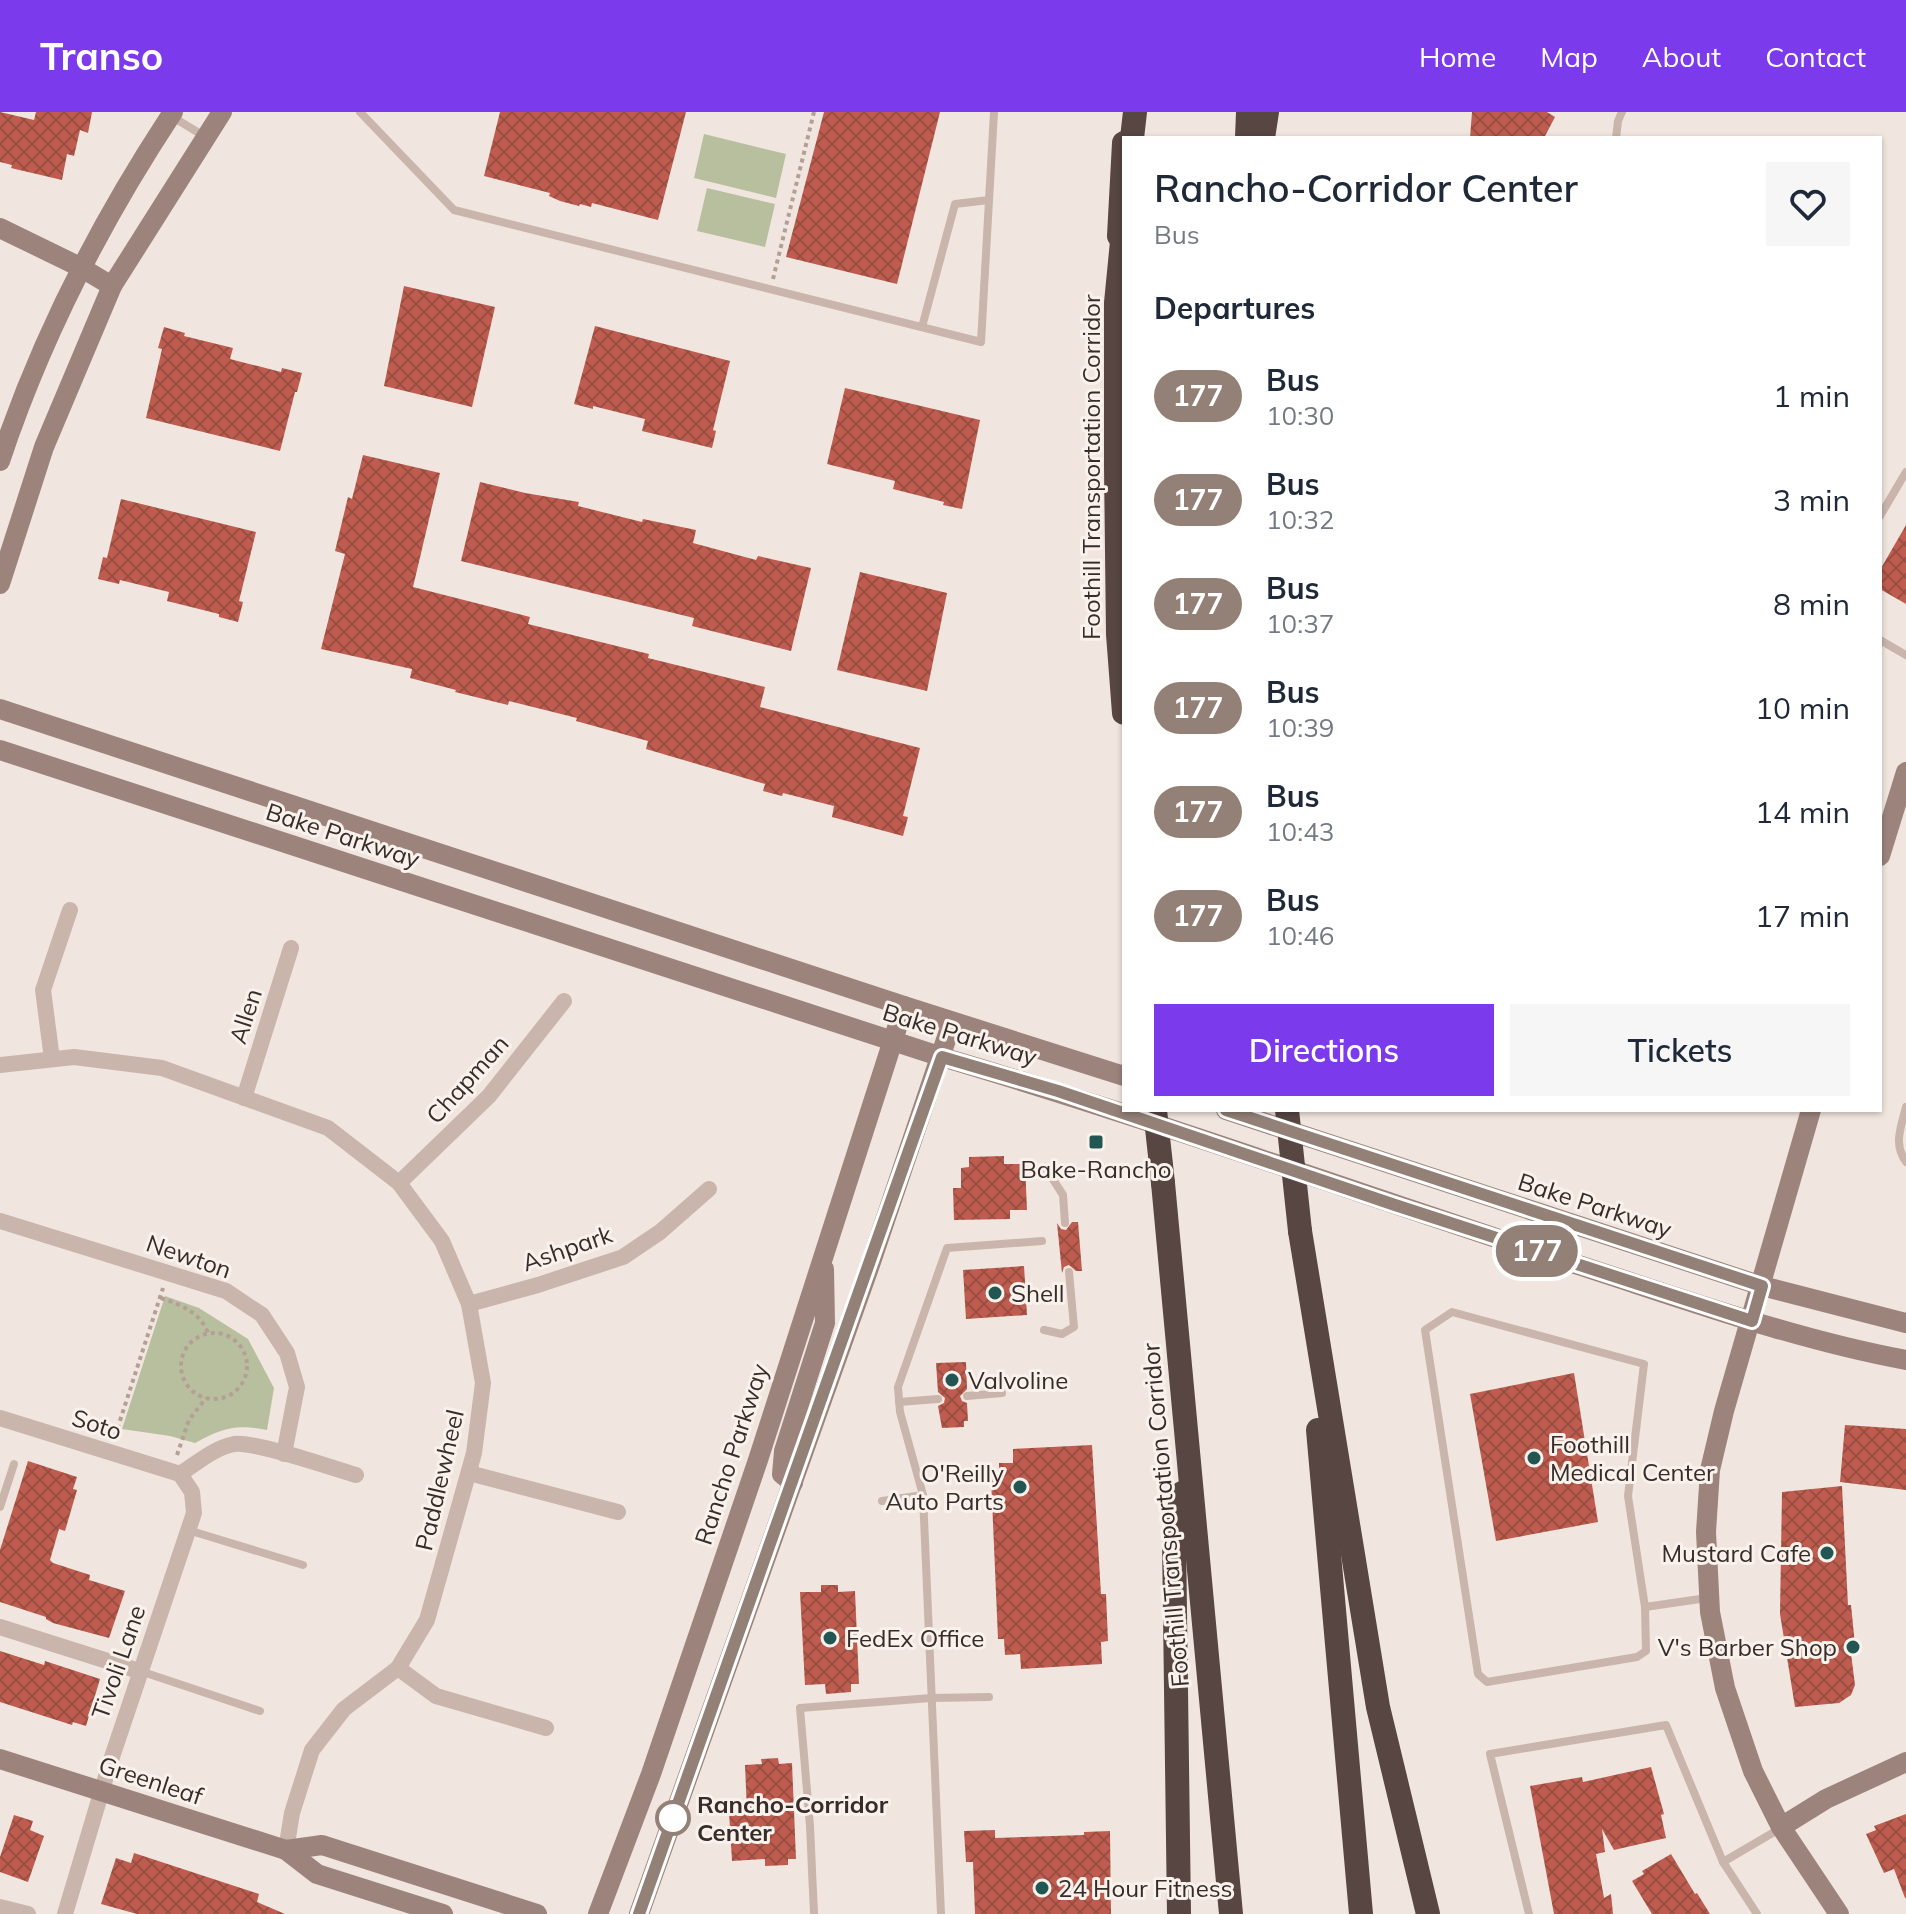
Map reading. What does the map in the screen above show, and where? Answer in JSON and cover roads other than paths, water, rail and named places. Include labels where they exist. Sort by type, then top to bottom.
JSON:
[{"type":"highway","points":[[1124,136],[1126,112]]},
{"type":"highway","points":[[1132,136],[1135,112]]},
{"type":"highway","points":[[1247,136],[1248,112]]},
{"type":"highway","points":[[1263,136],[1267,112]]},
{"type":"highway","points":[[1116,303],[1122,181]]},
{"type":"highway","name":"Foothill Transportation Corridor","points":[[1122,242],[1116,303],[1118,634],[1122,687]]},
{"type":"highway","name":"Foothill Transportation Corridor","points":[[1155,1112],[1231,1914]]},
{"type":"highway","points":[[1287,1112],[1361,1914]]},
{"type":"highway","points":[[1300,1231],[1378,1707],[1428,1914]]},
{"type":"highway","points":[[1179,1914],[1174,1538],[1188,1459]]},
{"type":"main road","points":[[0,584],[44,447],[112,286],[222,112]]},
{"type":"main road","points":[[0,461],[18,406],[80,267],[172,114]]},
{"type":"main road","points":[[0,228],[112,286]]},
{"type":"main road","name":"Bake Parkway","points":[[0,709],[1122,1075]]},
{"type":"main road","name":"Bake Parkway","points":[[0,750],[942,1057],[1058,1091],[1752,1321],[1906,1360]]},
{"type":"main road","points":[[1882,844],[1906,772]]},
{"type":"main road","name":"Rancho Parkway","points":[[598,1914],[651,1774],[758,1460],[904,1006]]},
{"type":"main road","points":[[639,1914],[793,1483],[952,1022]]},
{"type":"main road","name":"Bake Parkway","points":[[1232,1112],[1762,1286],[1906,1323]]},
{"type":"main road","points":[[1810,1112],[1724,1411],[1710,1470],[1706,1532],[1709,1597],[1725,1688],[1753,1771],[1781,1827],[1839,1914]]},
{"type":"main road","points":[[793,1483],[782,1474],[784,1451],[825,1323],[823,1253]]},
{"type":"main road","name":"Greenleaf","points":[[0,1759],[286,1850],[317,1874],[443,1914]]},
{"type":"main road","points":[[1781,1827],[1826,1799],[1906,1762]]},
{"type":"main road","name":"Greenleaf","points":[[286,1850],[322,1845],[537,1914]]},
{"type":"main road","points":[[648,1889],[654,1914]]},
{"type":"street","points":[[52,1059],[43,990],[70,910]]},
{"type":"street","name":"Allen","points":[[244,1098],[291,948]]},
{"type":"street","name":"Chapman","points":[[399,1183],[489,1096],[564,1001]]},
{"type":"street","name":"Paddlewheel","points":[[0,1065],[74,1057],[162,1068],[328,1128],[399,1183],[442,1241],[469,1304],[483,1383],[469,1473],[427,1620],[398,1668],[344,1709],[312,1750],[292,1813],[286,1850]]},
{"type":"street","name":"Ashpark","points":[[469,1304],[623,1257],[660,1232],[709,1189]]},
{"type":"street","name":"Newton","points":[[0,1221],[226,1291],[262,1315],[287,1353],[297,1387],[284,1454]]},
{"type":"street","name":"Soto","points":[[0,1418],[176,1473]]},
{"type":"street","points":[[176,1473],[213,1451],[237,1443],[356,1475]]},
{"type":"street","name":"Tivoli Lane","points":[[65,1914],[139,1671],[194,1513],[192,1492],[176,1473]]},
{"type":"street","points":[[469,1473],[618,1512]]},
{"type":"street","points":[[0,1627],[139,1671]]},
{"type":"street","points":[[398,1668],[436,1696],[546,1728]]},
{"type":"street","points":[[0,1907],[28,1914]]},
{"type":"lane","points":[[360,112],[454,210],[981,342],[994,112]]},
{"type":"lane","points":[[1616,136],[1622,112]]},
{"type":"lane","points":[[172,114],[205,136]]},
{"type":"lane","points":[[922,327],[955,204],[989,200]]},
{"type":"lane","points":[[1882,513],[1906,472]]},
{"type":"lane","points":[[1882,641],[1906,655]]},
{"type":"lane","points":[[1906,1107],[1897,1139],[1900,1154],[1906,1162]]},
{"type":"lane","points":[[1045,1167],[1063,1195],[1065,1223]]},
{"type":"lane","points":[[941,1914],[923,1495],[899,1402],[898,1387],[947,1248],[1042,1241]]},
{"type":"lane","points":[[1044,1330],[1062,1334],[1074,1327],[1069,1272]]},
{"type":"lane","points":[[1452,1312],[1644,1364],[1628,1496],[1645,1607],[1646,1651],[1637,1657],[1487,1682],[1478,1674],[1425,1330],[1452,1312]]},
{"type":"lane","points":[[967,1396],[1002,1393]]},
{"type":"lane","points":[[899,1402],[938,1399]]},
{"type":"lane","points":[[0,1507],[14,1464]]},
{"type":"lane","points":[[882,1501],[923,1495]]},
{"type":"lane","points":[[188,1530],[303,1565]]},
{"type":"lane","points":[[1645,1607],[1709,1597]]},
{"type":"lane","points":[[139,1671],[260,1711]]},
{"type":"lane","points":[[814,1914],[800,1708],[989,1697]]},
{"type":"lane","points":[[1529,1914],[1490,1754],[1666,1725],[1723,1862],[1757,1914]]},
{"type":"lane","points":[[1723,1862],[1781,1827]]},
{"type":"place","name":"Bake-Rancho","points":[[1096,1142]]},
{"type":"place","name":"Shell","points":[[995,1293]]},
{"type":"place","name":"Valvoline","points":[[952,1380]]},
{"type":"place","name":"Foothill Medical Center","points":[[1534,1458]]},
{"type":"place","name":"O'Reilly Auto Parts","points":[[1020,1487]]},
{"type":"place","name":"Mustard Cafe","points":[[1827,1553]]},
{"type":"place","name":"FedEx Office","points":[[830,1638]]},
{"type":"place","name":"V's Barber Shop","points":[[1853,1647]]},
{"type":"place","name":"Rancho-Corridor Center","points":[[673,1818]]},
{"type":"place","name":"24 Hour Fitness","points":[[1042,1888]]}]
